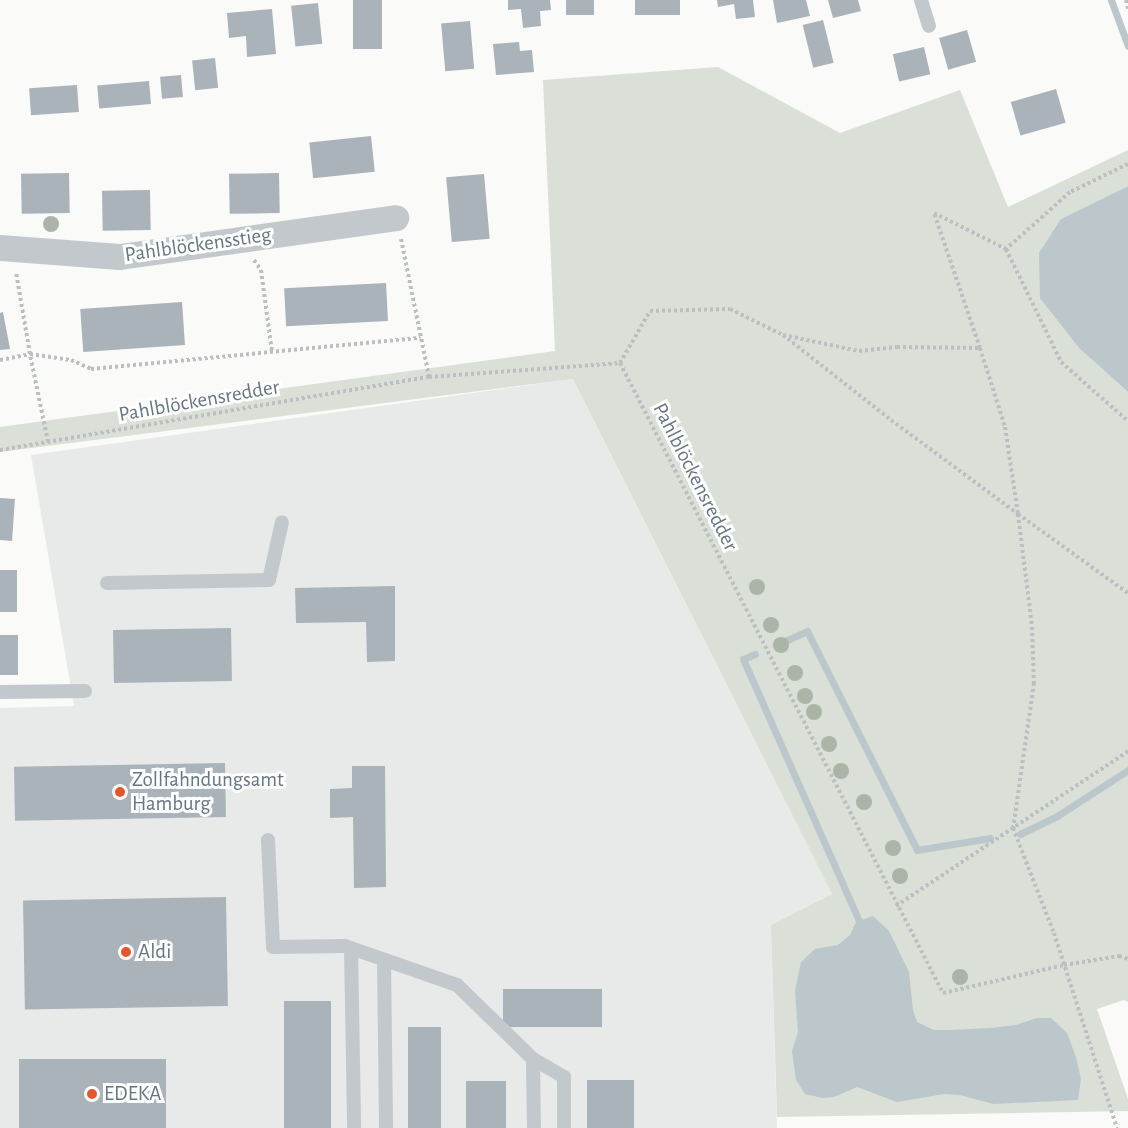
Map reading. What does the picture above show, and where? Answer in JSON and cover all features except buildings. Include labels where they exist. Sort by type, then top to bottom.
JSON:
[{"type":"street","name":"Pahlblöckensstieg","points":[[6,248],[120,257],[396,218]]},
{"type":"lane","points":[[921,0],[929,26]]},
{"type":"lane","points":[[107,583],[269,580],[282,522]]},
{"type":"lane","points":[[0,692],[85,691]]},
{"type":"lane","points":[[268,840],[273,947],[351,948],[457,985],[533,1059],[564,1077],[564,1128]]},
{"type":"lane","points":[[351,948],[354,1128]]},
{"type":"lane","points":[[384,960],[386,1128]]},
{"type":"lane","points":[[533,1059],[534,1128]]},
{"type":"path","points":[[1126,0],[1128,9]]},
{"type":"path","points":[[1006,249],[1070,192],[1128,164]]},
{"type":"path","points":[[1117,1128],[1064,965],[1013,828],[1034,683],[1032,627],[1018,514],[1005,427],[934,213],[1006,249],[1061,362],[1128,421]]},
{"type":"path","points":[[396,218],[429,377]]},
{"type":"path","points":[[240,239],[261,270],[272,352]]},
{"type":"path","points":[[6,248],[48,442]]},
{"type":"path","points":[[620,363],[650,311],[730,309],[783,335],[891,420],[1128,593]]},
{"type":"path","points":[[783,335],[859,351],[897,347],[980,348]]},
{"type":"path","points":[[0,360],[30,354],[71,360],[91,369],[421,338]]},
{"type":"path","name":"Pahlblöckensredder","points":[[0,450],[429,377],[620,363],[896,906],[943,993],[1064,965],[1119,956],[1128,959]]},
{"type":"path","points":[[896,906],[1128,751]]},
{"type":"shaded area","points":[[718,67],[840,133],[960,90],[1008,207],[1128,150],[1128,186],[1061,219],[1080,349],[1128,392],[1128,1002],[1124,1000],[1097,1009],[1128,1099],[1128,1111],[777,1117],[771,925],[832,894],[573,379],[0,452],[0,427],[555,351],[543,80]]},
{"type":"shaded area","points":[[1128,186],[1128,392],[1080,349],[1040,298],[1039,253],[1061,219]]},
{"type":"shaded area","points":[[573,379],[832,894],[771,925],[777,1128],[0,1128],[0,708],[74,706],[31,455]]},
{"type":"shaded area","points":[[873,916],[889,931],[909,972],[913,1010],[917,1022],[934,1030],[949,1030],[991,1028],[1016,1025],[1037,1018],[1051,1018],[1067,1033],[1076,1057],[1081,1079],[1078,1100],[993,1104],[960,1095],[944,1094],[897,1102],[857,1087],[834,1097],[823,1098],[805,1094],[796,1080],[792,1051],[798,1032],[795,991],[801,962],[815,949],[838,945],[850,935],[856,922]]},
{"type":"waterway","points":[[1111,0],[1128,46]]},
{"type":"waterway","points":[[776,645],[807,631],[917,850],[990,838]]},
{"type":"waterway","points":[[755,654],[743,659],[859,921]]},
{"type":"waterway","points":[[1020,834],[1057,816],[1128,770]]},
{"type":"place","name":"Zollfahndungsamt Hamburg","points":[[120,792]]},
{"type":"place","name":"Aldi","points":[[126,952]]},
{"type":"place","name":"EDEKA","points":[[92,1094]]}]
